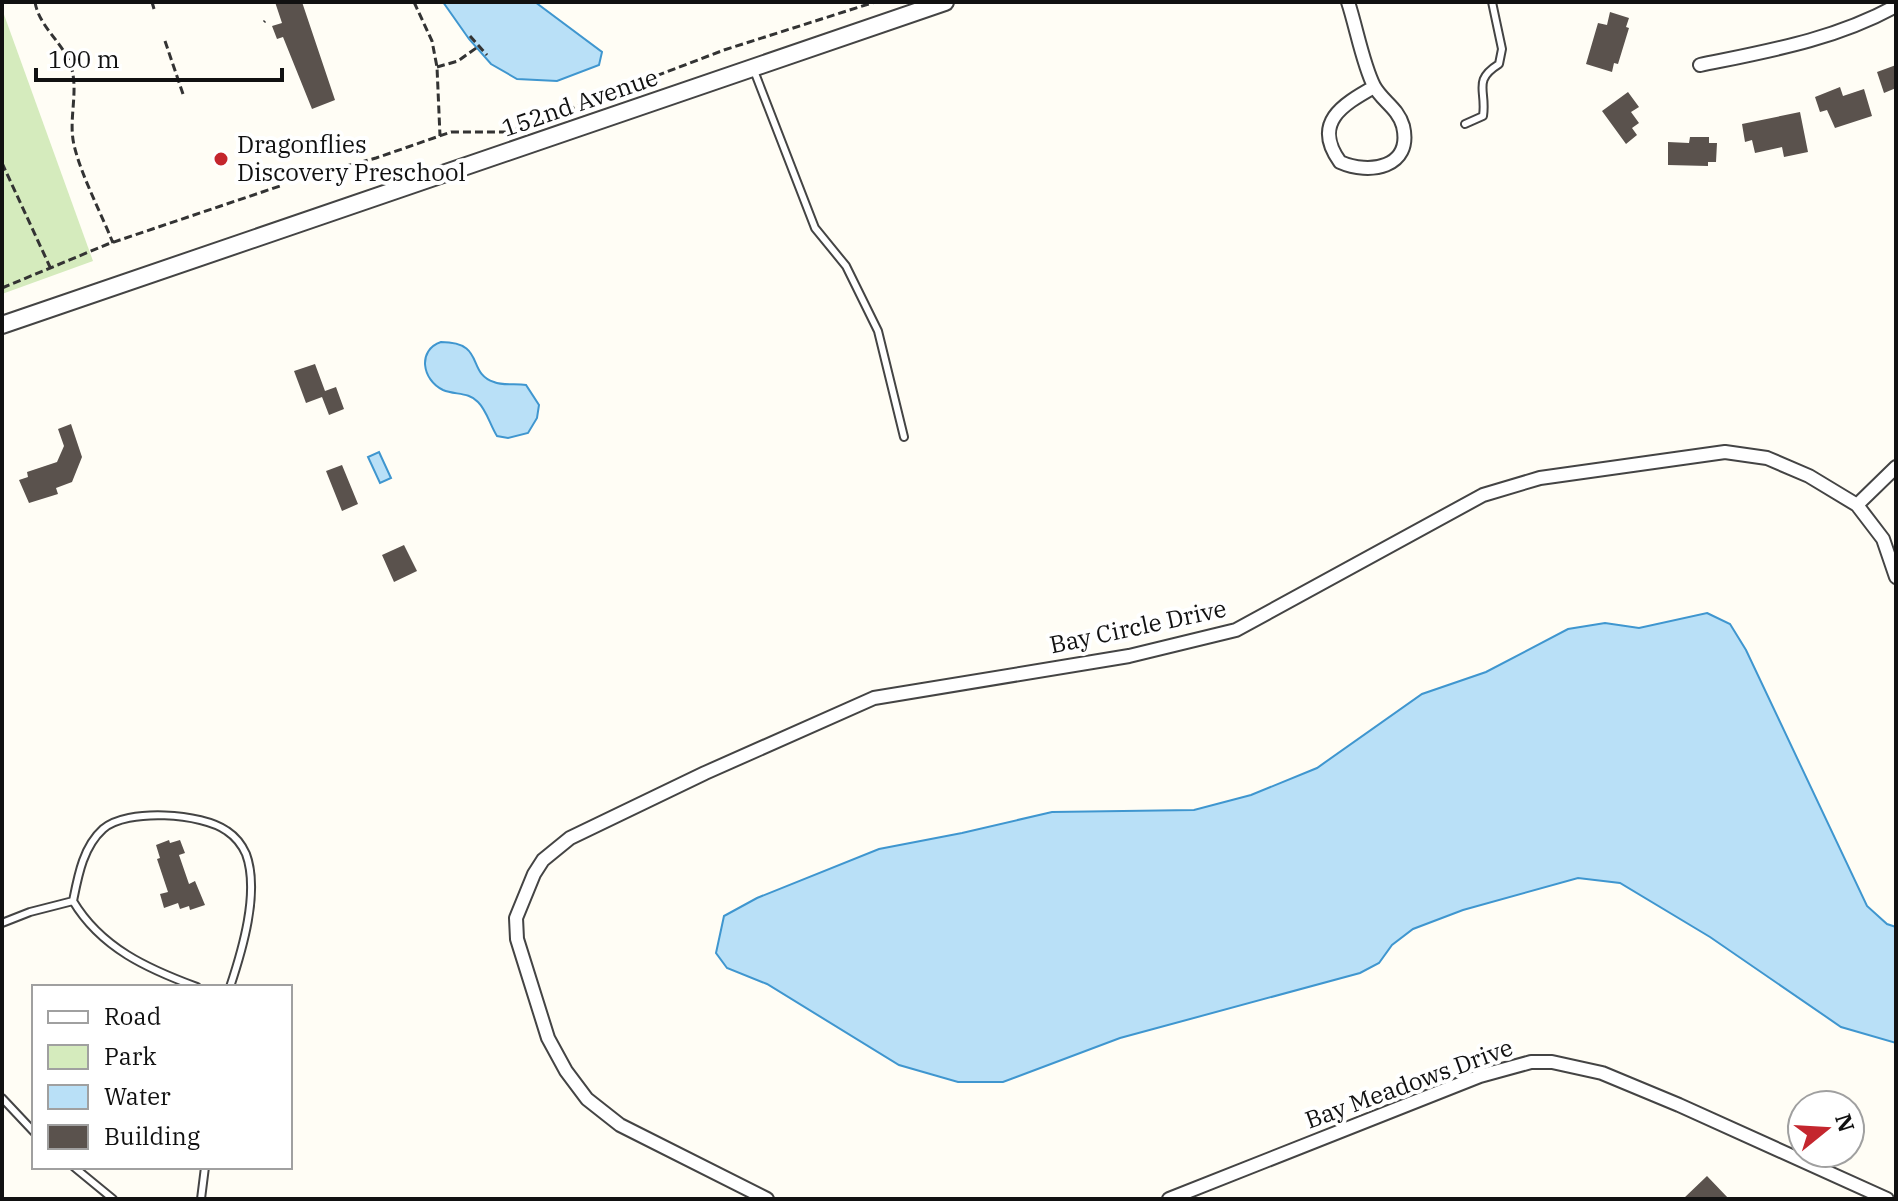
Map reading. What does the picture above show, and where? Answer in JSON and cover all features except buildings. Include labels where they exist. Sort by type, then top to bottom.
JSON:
[{"type":"street","name":"152nd Avenue","points":[[2,325],[945,2]]},
{"type":"street","points":[[1348,2],[1374,87],[1397,112],[1405,139],[1401,151],[1393,160],[1381,168],[1361,169],[1340,162],[1328,141],[1329,127],[1346,104],[1374,87]]},
{"type":"street","points":[[1700,65],[1800,45],[1837,33],[1896,6]]},
{"type":"street","name":"Bay Circle Drive","points":[[767,1199],[620,1125],[587,1099],[566,1071],[548,1038],[517,939],[516,918],[543,860],[570,838],[874,698],[1129,656],[1236,630],[1483,495],[1574,472],[1725,452],[1767,458],[1809,476],[1857,505],[1883,539],[1896,577]]},
{"type":"street","points":[[1857,505],[1896,467]]},
{"type":"street","name":"Bay Meadows Drive","points":[[1169,1199],[1480,1076],[1531,1062],[1552,1062],[1602,1073],[1679,1105],[1863,1195],[1887,1199]]},
{"type":"lane","points":[[1465,124],[1483,116],[1481,82],[1485,72],[1499,64],[1501,36],[1492,2]]},
{"type":"lane","points":[[753,68],[815,228],[846,266],[878,331],[904,437]]},
{"type":"lane","points":[[191,985],[159,974],[132,959],[85,921],[73,901],[89,844],[105,826],[130,817],[159,816],[206,821],[226,829],[240,842],[247,858],[250,890],[244,943],[231,985]]},
{"type":"lane","points":[[2,923],[73,901]]},
{"type":"lane","points":[[2,1098],[32,1130]]},
{"type":"lane","points":[[76,1169],[113,1199]]},
{"type":"lane","points":[[201,1199],[205,1169]]},
{"type":"path","points":[[35,2],[41,20],[72,68],[74,147],[113,243]]},
{"type":"path","points":[[152,2],[154,9]]},
{"type":"path","points":[[414,2],[432,41],[437,67],[440,136]]},
{"type":"path","points":[[302,178],[451,132],[509,132],[724,50],[875,2]]},
{"type":"path","points":[[470,36],[487,55]]},
{"type":"path","points":[[166,43],[184,94]]},
{"type":"path","points":[[437,67],[469,56],[479,46]]},
{"type":"path","points":[[2,163],[50,267]]},
{"type":"path","points":[[2,288],[113,243],[280,186]]},
{"type":"green space","points":[[2,9],[93,261],[2,294]]},
{"type":"water","points":[[443,2],[535,2],[602,52],[599,65],[557,81],[517,79],[491,64]]},
{"type":"water","points":[[441,342],[464,347],[486,378],[501,384],[526,385],[539,405],[537,418],[528,433],[508,438],[497,436],[478,402],[466,395],[443,390],[430,379],[425,365],[428,351]]},
{"type":"water","points":[[379,452],[391,478],[380,483],[368,457]]},
{"type":"water","points":[[1707,613],[1730,624],[1746,650],[1867,906],[1887,924],[1896,927],[1896,1043],[1841,1027],[1710,937],[1620,883],[1578,878],[1463,910],[1413,929],[1392,945],[1379,963],[1360,973],[1120,1038],[1003,1082],[958,1082],[899,1065],[767,984],[727,968],[716,953],[724,916],[757,898],[879,849],[1052,812],[1194,810],[1251,795],[1317,768],[1422,694],[1486,672],[1568,629],[1605,623],[1639,628]]},
{"type":"place","name":"Dragonflies Discovery Preschool","points":[[221,159]]}]
